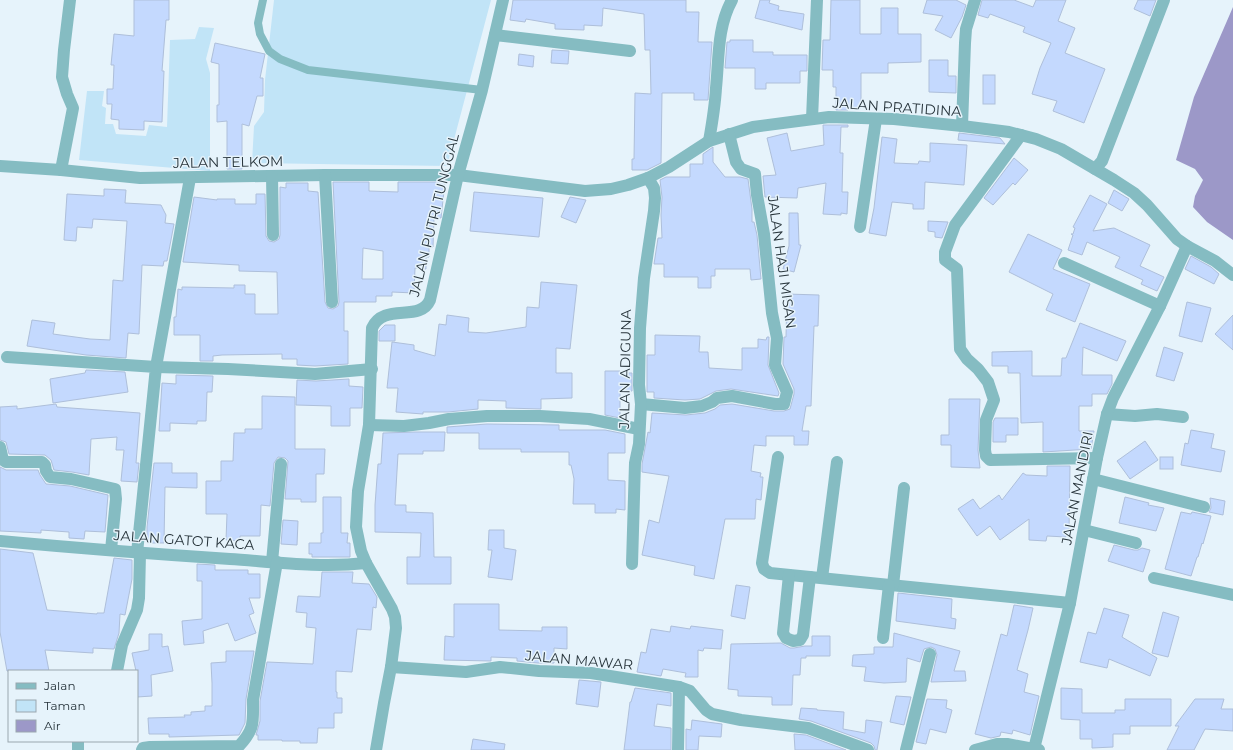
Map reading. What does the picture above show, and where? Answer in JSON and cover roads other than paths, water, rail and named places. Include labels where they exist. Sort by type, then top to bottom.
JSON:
[{"type":"street","points":[[61,170],[73,108],[62,77],[70,0]]},
{"type":"street","name":"JALAN PUTRI TUNGGAL","points":[[376,750],[391,668],[395,634],[395,617],[366,563],[358,541],[356,527],[358,491],[369,425],[372,369],[372,328],[375,321],[384,315],[418,311],[428,305],[430,300],[458,175],[482,90],[503,0]]},
{"type":"street","points":[[709,141],[723,24],[732,0]]},
{"type":"street","points":[[812,119],[817,0]]},
{"type":"street","points":[[962,126],[964,42],[966,29],[975,0]]},
{"type":"street","points":[[1095,169],[1102,161],[1164,0]]},
{"type":"street","points":[[495,34],[630,51]]},
{"type":"street","name":"JALAN PRATIDINA","points":[[458,175],[585,191],[617,188],[648,178],[669,167],[709,141],[729,134],[752,127],[829,117],[894,119],[1009,132],[1036,139],[1061,149],[1134,193],[1147,204],[1177,239],[1215,261],[1233,275]]},
{"type":"street","points":[[860,227],[876,119]]},
{"type":"street","name":"JALAN HAJI MISAN","points":[[641,404],[685,408],[702,406],[717,398],[732,396],[775,404],[784,404],[787,392],[776,365],[777,338],[772,313],[764,234],[755,174],[741,169],[736,162],[729,134]]},
{"type":"street","points":[[1021,135],[955,225],[945,252],[945,260],[957,269],[960,349],[967,360],[988,382],[994,400],[986,420],[985,450],[986,456],[990,460],[1097,458]]},
{"type":"street","name":"JALAN TELKOM","points":[[0,166],[61,170],[140,178],[325,175],[458,175]]},
{"type":"street","points":[[325,175],[332,302]]},
{"type":"street","points":[[272,176],[273,236]]},
{"type":"street","points":[[117,670],[122,645],[137,610],[138,604],[139,553],[156,368],[190,178]]},
{"type":"street","name":"JALAN ADIGUNA","points":[[632,564],[634,484],[641,404],[639,385],[639,354],[641,308],[655,198],[654,188],[648,178]]},
{"type":"street","name":"JALAN MANDIRI","points":[[1037,749],[1070,603],[1097,458],[1108,414],[1119,386],[1160,306],[1187,246]]},
{"type":"street","points":[[1064,263],[1160,306]]},
{"type":"street","points":[[7,357],[156,368],[242,370],[315,374],[372,369]]},
{"type":"street","points":[[1108,414],[1135,416],[1157,414],[1183,417]]},
{"type":"street","points":[[369,425],[404,426],[449,419],[487,416],[540,416],[589,419],[639,429]]},
{"type":"street","points":[[0,447],[3,460],[6,462],[42,462],[45,465],[46,471],[50,477],[71,479],[115,489],[116,499],[111,550]]},
{"type":"street","points":[[778,457],[762,563],[764,569],[770,573],[1070,603]]},
{"type":"street","points":[[789,575],[784,633],[786,638],[793,641],[800,640],[803,635],[816,578],[837,462]]},
{"type":"street","points":[[142,750],[143,748],[150,747],[239,746],[248,736],[253,724],[253,700],[275,562],[281,464]]},
{"type":"street","points":[[1093,479],[1204,507]]},
{"type":"street","points":[[884,638],[904,488]]},
{"type":"street","points":[[1084,530],[1136,543]]},
{"type":"street","name":"JALAN GATOT KACA","points":[[0,541],[139,553],[275,562],[334,565],[366,563]]},
{"type":"street","points":[[1154,578],[1233,595]]},
{"type":"street","points":[[906,750],[930,654]]},
{"type":"street","name":"JALAN MAWAR","points":[[391,668],[466,672],[500,668],[591,673],[679,687],[690,691],[706,710],[712,714],[740,720],[808,728],[868,750]]},
{"type":"street","points":[[678,750],[679,687]]},
{"type":"street","points":[[975,750],[997,744],[1007,744],[1037,749]]},
{"type":"lane","points":[[262,0],[258,23],[260,34],[269,51],[280,59],[293,65],[308,70],[482,90]]},
{"type":"water","points":[[1233,7],[1233,240],[1207,222],[1193,207],[1195,196],[1203,180],[1195,169],[1176,160],[1194,97]]}]
